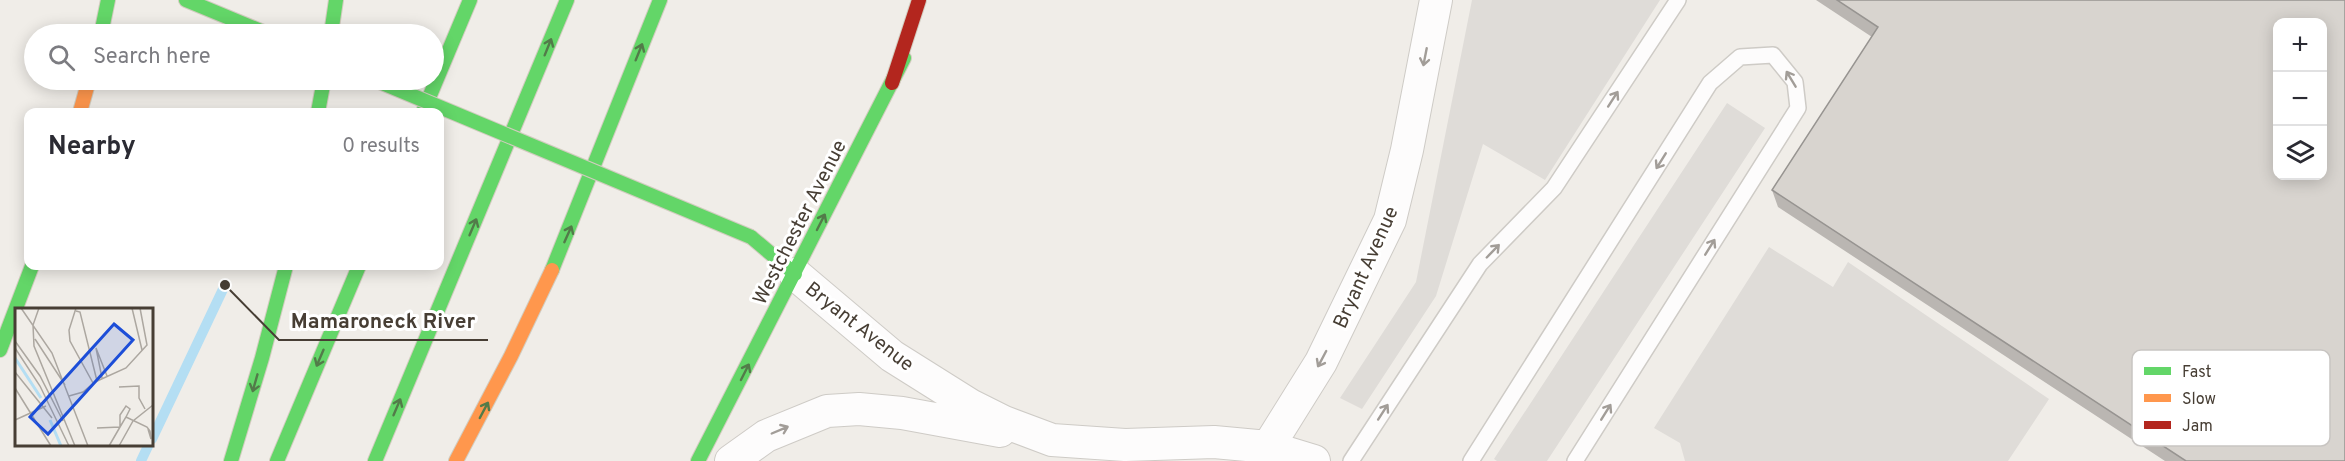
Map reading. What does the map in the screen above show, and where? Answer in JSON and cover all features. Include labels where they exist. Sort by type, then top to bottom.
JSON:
[{"type":"main road","points":[[103,24],[108,0]]},
{"type":"main road","points":[[186,0],[243,24]]},
{"type":"main road","points":[[332,24],[336,0]]},
{"type":"main road","points":[[444,62],[470,0]]},
{"type":"main road","points":[[375,461],[567,0]]},
{"type":"main road","points":[[456,461],[516,347],[566,239],[660,0]]},
{"type":"main road","points":[[892,83],[920,0]]},
{"type":"main road","name":"Westchester Avenue","points":[[698,461],[933,0]]},
{"type":"main road","points":[[81,108],[86,90]]},
{"type":"main road","points":[[319,108],[322,90]]},
{"type":"main road","name":"Bryant Avenue","points":[[399,90],[442,108]]},
{"type":"main road","points":[[425,108],[432,90]]},
{"type":"main road","name":"Bryant Avenue","points":[[444,109],[751,237],[795,274]]},
{"type":"main road","points":[[16,308],[30,270]]},
{"type":"main road","points":[[231,461],[262,358],[285,270]]},
{"type":"main road","points":[[277,461],[357,270]]},
{"type":"main road","points":[[0,350],[15,311]]},
{"type":"street","name":"Bryant Avenue","points":[[1268,447],[1321,362],[1390,220],[1407,150],[1436,0]]},
{"type":"street","name":"Bryant Avenue","points":[[795,274],[892,356],[970,405],[1004,422],[1052,440],[1125,446],[1214,442],[1268,447],[1314,461]]},
{"type":"street","points":[[730,461],[766,436],[828,411],[859,409],[902,413],[1052,440]]},
{"type":"lane","points":[[1351,461],[1480,264],[1554,188],[1678,0]]},
{"type":"lane","points":[[1471,461],[1710,83],[1740,57],[1773,56],[1795,82],[1798,108],[1575,461]]},
{"type":"shaded area","points":[[1472,0],[1660,0],[1545,180],[1483,144],[1436,296],[1362,409],[1340,398],[1416,282]]},
{"type":"shaded area","points":[[1727,103],[1765,128],[1547,461],[1497,461],[1494,459]]},
{"type":"shaded area","points":[[1769,247],[1833,287],[1848,262],[2049,399],[2008,461],[1685,461],[1680,443],[1654,428]]},
{"type":"building","points":[[1837,0],[2345,0],[2345,461],[2186,461],[2163,446],[2330,446],[2330,350],[2132,350],[2132,426],[1772,190],[1878,27]]},
{"type":"waterway","points":[[153,437],[225,285]]},
{"type":"waterway","points":[[141,461],[148,446]]},
{"type":"traffic: fast","points":[[103,24],[108,0]]},
{"type":"traffic: fast","points":[[186,0],[244,24]]},
{"type":"traffic: fast","points":[[332,24],[336,0]]},
{"type":"traffic: fast","points":[[444,62],[470,0]]},
{"type":"traffic: fast","points":[[375,461],[567,0]]},
{"type":"traffic: fast","points":[[552,270],[660,0]]},
{"type":"traffic: fast","points":[[698,461],[904,58]]},
{"type":"traffic: fast","points":[[319,108],[322,90]]},
{"type":"traffic: fast","points":[[399,90],[442,108]]},
{"type":"traffic: fast","points":[[425,108],[432,90]]},
{"type":"traffic: fast","points":[[444,109],[751,237]]},
{"type":"traffic: fast","points":[[751,237],[795,274]]},
{"type":"traffic: fast","points":[[16,308],[30,270]]},
{"type":"traffic: fast","points":[[231,461],[262,358],[285,270]]},
{"type":"traffic: fast","points":[[277,461],[357,270]]},
{"type":"traffic: fast","points":[[0,350],[15,311]]},
{"type":"traffic: slow","points":[[81,108],[86,90]]},
{"type":"traffic: slow","points":[[456,461],[511,356],[552,270]]},
{"type":"traffic: jam","points":[[892,83],[919,0]]},
{"type":"place","name":"Mamaroneck River","points":[[225,285]]}]
